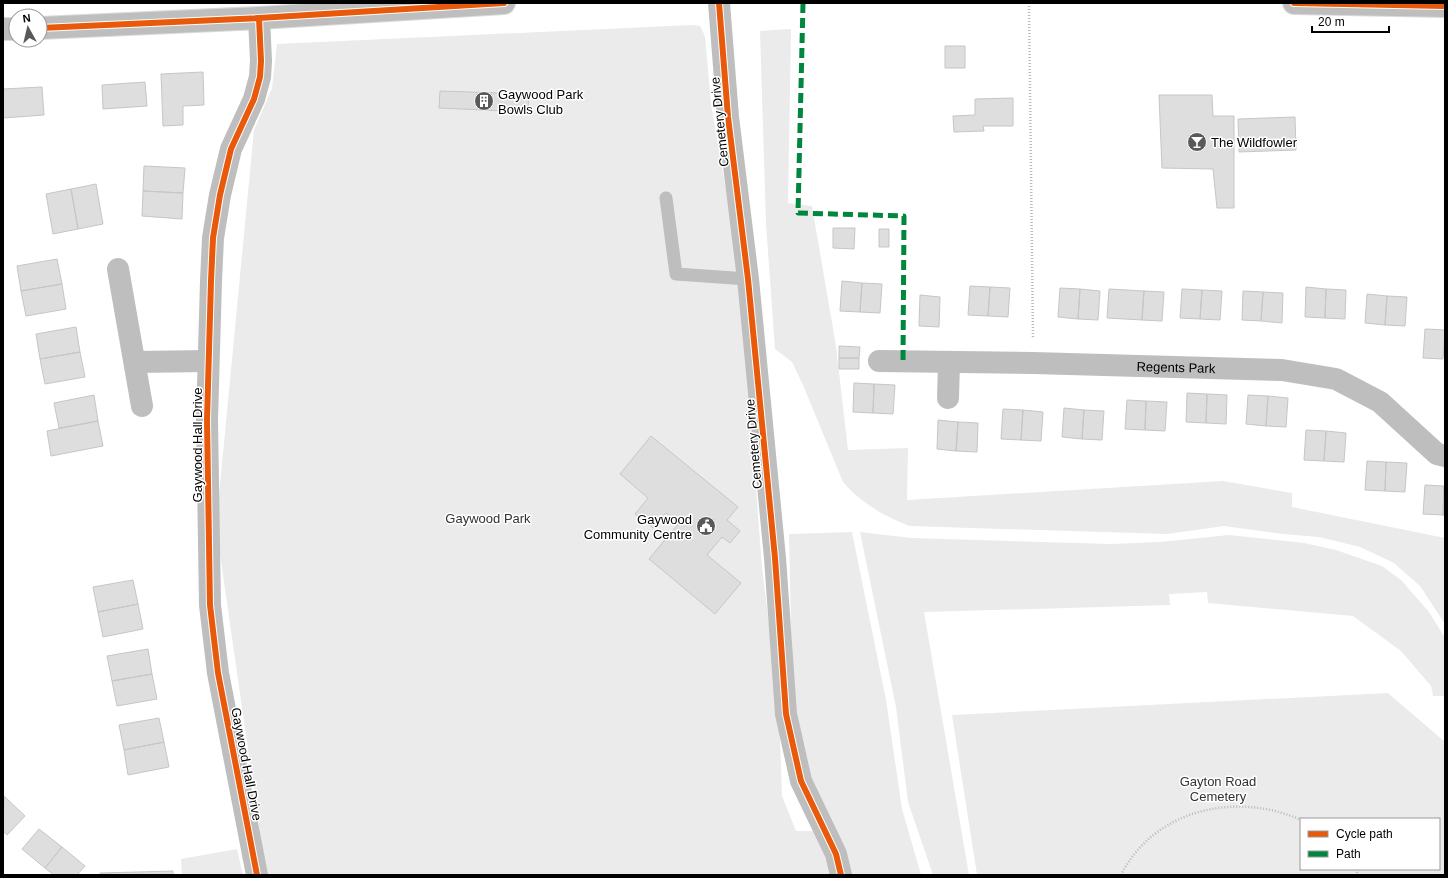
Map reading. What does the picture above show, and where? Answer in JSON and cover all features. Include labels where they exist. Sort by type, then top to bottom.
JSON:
[{"type":"street","points":[[48,28],[259,18],[504,3]]},
{"type":"street","name":"Cemetery Drive","points":[[720,3],[728,118],[748,279],[775,558],[786,714],[801,781],[836,854],[841,875]]},
{"type":"street","points":[[1294,3],[1445,6]]},
{"type":"street","name":"Gaywood Hall Drive","points":[[257,875],[218,673],[210,605],[207,420],[208,361],[214,238],[220,194],[231,149],[254,99],[260,77],[261,61],[259,18]]},
{"type":"street","points":[[118,269],[142,406]]},
{"type":"street","points":[[135,362],[208,361]]},
{"type":"street","name":"Regents Park","points":[[879,361],[1033,363],[1282,370],[1336,379],[1380,402],[1437,454],[1445,456]]},
{"type":"street","points":[[948,398],[949,363]]},
{"type":"lane","points":[[666,198],[676,274],[748,279]]},
{"type":"path","points":[[1029,3],[1033,363]]},
{"type":"path","points":[[1121,875],[1137,852],[1154,836],[1173,823],[1194,813],[1217,807],[1240,805],[1263,807],[1286,813],[1300,820]]},
{"type":"green space","name":"Gaywood Park","points":[[692,25],[700,26],[705,36],[711,104],[739,264],[762,567],[779,708],[782,796],[796,831],[815,831],[834,875],[266,875],[216,526],[254,130],[272,88],[277,44]]},
{"type":"green space","points":[[791,29],[788,203],[812,206],[836,346],[848,450],[908,448],[907,500],[1223,481],[1292,493],[1292,507],[1445,538],[1445,624],[1420,586],[1394,563],[1360,547],[1319,537],[1224,526],[1167,534],[909,526],[873,508],[850,490],[843,482],[792,362],[775,349],[766,224],[760,31]]},
{"type":"green space","points":[[852,532],[886,700],[902,809],[921,875],[850,875],[812,783],[793,714],[789,534]]},
{"type":"green space","points":[[860,532],[912,538],[1111,544],[1160,542],[1229,535],[1304,543],[1336,550],[1382,566],[1401,580],[1429,612],[1445,638],[1445,696],[1433,696],[1431,686],[1401,651],[1353,616],[1208,603],[1207,592],[1169,594],[1170,605],[924,612],[969,875],[933,875],[908,802],[896,707]]},
{"type":"green space","name":"Gayton Road Cemetery","points":[[1388,693],[1445,742],[1445,875],[977,875],[952,715]]},
{"type":"green space","points":[[237,849],[243,875],[182,875],[181,859]]},
{"type":"building","points":[[945,46],[965,46],[965,68],[945,68]]},
{"type":"building","points":[[203,72],[204,105],[183,106],[183,125],[163,126],[161,74]]},
{"type":"building","points":[[145,82],[147,106],[103,109],[102,85]]},
{"type":"building","points":[[42,87],[44,115],[3,118],[3,89]]},
{"type":"building","name":"Gaywood Park Bowls Club","points":[[440,91],[529,94],[528,112],[439,108]]},
{"type":"building","name":"The Wildfowler","points":[[1159,95],[1212,95],[1213,116],[1234,116],[1234,208],[1217,208],[1213,169],[1162,168]]},
{"type":"building","points":[[1013,98],[1013,126],[983,126],[984,131],[954,132],[953,116],[975,115],[975,99]]},
{"type":"building","points":[[1295,117],[1296,150],[1239,152],[1238,119]]},
{"type":"building","points":[[144,166],[185,168],[183,193],[143,191]]},
{"type":"building","points":[[96,184],[103,224],[78,229],[71,189]]},
{"type":"building","points":[[71,189],[78,229],[53,234],[46,194]]},
{"type":"building","points":[[143,191],[183,193],[182,219],[142,216]]},
{"type":"building","points":[[833,228],[855,228],[854,249],[833,248]]},
{"type":"building","points":[[879,229],[889,229],[889,247],[879,247]]},
{"type":"building","points":[[57,259],[62,284],[21,291],[17,266]]},
{"type":"building","points":[[842,281],[862,283],[860,312],[840,311]]},
{"type":"building","points":[[862,283],[882,284],[880,313],[860,312]]},
{"type":"building","points":[[62,284],[66,309],[26,316],[21,291]]},
{"type":"building","points":[[970,286],[990,287],[988,316],[968,315]]},
{"type":"building","points":[[990,287],[1010,288],[1008,317],[988,316]]},
{"type":"building","points":[[1306,287],[1326,289],[1325,318],[1305,317]]},
{"type":"building","points":[[1060,288],[1080,289],[1078,319],[1058,317]]},
{"type":"building","points":[[1080,289],[1100,291],[1098,320],[1078,319]]},
{"type":"building","points":[[1109,289],[1144,291],[1142,320],[1107,318]]},
{"type":"building","points":[[1182,289],[1202,290],[1200,319],[1180,318]]},
{"type":"building","points":[[1326,289],[1346,290],[1345,319],[1325,318]]},
{"type":"building","points":[[1202,290],[1222,291],[1220,320],[1200,319]]},
{"type":"building","points":[[1144,291],[1164,292],[1162,321],[1142,320]]},
{"type":"building","points":[[1243,291],[1263,292],[1261,321],[1242,320]]},
{"type":"building","points":[[1263,292],[1283,293],[1282,323],[1261,321]]},
{"type":"building","points":[[1367,294],[1387,296],[1385,325],[1365,323]]},
{"type":"building","points":[[920,295],[940,297],[939,327],[919,326]]},
{"type":"building","points":[[1387,296],[1407,297],[1405,326],[1385,325]]},
{"type":"building","points":[[76,327],[80,352],[40,359],[36,334]]},
{"type":"building","points":[[1425,329],[1445,330],[1443,359],[1423,358]]},
{"type":"building","points":[[839,346],[860,347],[859,358],[839,358]]},
{"type":"building","points":[[80,352],[85,377],[45,384],[40,359]]},
{"type":"building","points":[[839,358],[859,358],[859,369],[839,369]]},
{"type":"building","points":[[854,383],[874,384],[873,413],[853,412]]},
{"type":"building","points":[[874,384],[895,385],[893,414],[873,413]]},
{"type":"building","points":[[1187,393],[1207,394],[1206,423],[1186,422]]},
{"type":"building","points":[[1207,394],[1227,395],[1226,424],[1206,423]]},
{"type":"building","points":[[94,395],[98,421],[59,428],[54,403]]},
{"type":"building","points":[[1248,395],[1268,396],[1266,426],[1246,424]]},
{"type":"building","points":[[1268,396],[1288,398],[1286,427],[1266,426]]},
{"type":"building","points":[[1127,400],[1146,401],[1145,430],[1125,429]]},
{"type":"building","points":[[1146,401],[1167,402],[1165,431],[1145,430]]},
{"type":"building","points":[[1064,408],[1084,410],[1082,439],[1062,437]]},
{"type":"building","points":[[1003,409],[1023,410],[1021,440],[1001,439]]},
{"type":"building","points":[[1023,410],[1043,412],[1041,441],[1021,440]]},
{"type":"building","points":[[1084,410],[1104,411],[1102,440],[1082,439]]},
{"type":"building","points":[[938,420],[958,422],[956,451],[937,449]]},
{"type":"building","points":[[98,421],[103,446],[51,456],[47,431]]},
{"type":"building","points":[[958,422],[978,423],[977,452],[956,451]]},
{"type":"building","points":[[1306,430],[1326,431],[1324,461],[1304,460]]},
{"type":"building","points":[[1326,431],[1346,433],[1344,462],[1324,461]]},
{"type":"building","name":"Gaywood Community Centre","points":[[651,436],[738,507],[727,520],[740,531],[730,543],[722,537],[707,555],[741,583],[715,614],[649,559],[679,523],[666,513],[653,528],[635,514],[648,498],[620,474]]},
{"type":"building","points":[[1367,461],[1386,462],[1385,491],[1365,490]]},
{"type":"building","points":[[1386,462],[1407,463],[1405,492],[1385,491]]},
{"type":"building","points":[[1425,485],[1444,486],[1443,515],[1423,514]]},
{"type":"building","points":[[1445,486],[1445,516],[1443,515]]},
{"type":"building","points":[[133,580],[138,604],[98,612],[93,587]]},
{"type":"building","points":[[138,604],[143,629],[103,637],[98,612]]},
{"type":"building","points":[[148,649],[152,674],[112,681],[107,656]]},
{"type":"building","points":[[152,674],[157,699],[117,706],[112,681]]},
{"type":"building","points":[[159,718],[164,742],[124,750],[119,725]]},
{"type":"building","points":[[164,742],[169,767],[128,775],[124,750]]},
{"type":"building","points":[[4,796],[25,816],[7,835],[3,831]]},
{"type":"building","points":[[39,829],[62,847],[45,868],[22,849]]},
{"type":"building","points":[[62,847],[85,866],[77,875],[54,875],[45,868]]},
{"type":"building","points":[[173,871],[173,875],[100,875],[100,873]]},
{"type":"marked path","points":[[803,3],[798,213],[904,216],[903,361]]},
{"type":"cycle path","points":[[48,28],[259,18],[504,3]]},
{"type":"cycle path","points":[[719,3],[728,117],[748,279],[775,558],[786,714],[801,781],[836,854],[841,875]]},
{"type":"cycle path","points":[[1294,3],[1445,6]]},
{"type":"cycle path","points":[[257,875],[218,673],[210,605],[207,420],[213,238],[220,195],[231,149],[254,99],[260,77],[261,61],[259,18]]},
{"type":"place","name":"Gaywood Park Bowls Club","points":[[484,101]]},
{"type":"place","name":"The Wildfowler","points":[[1197,142]]},
{"type":"place","name":"Gaywood Community Centre","points":[[706,526]]}]
